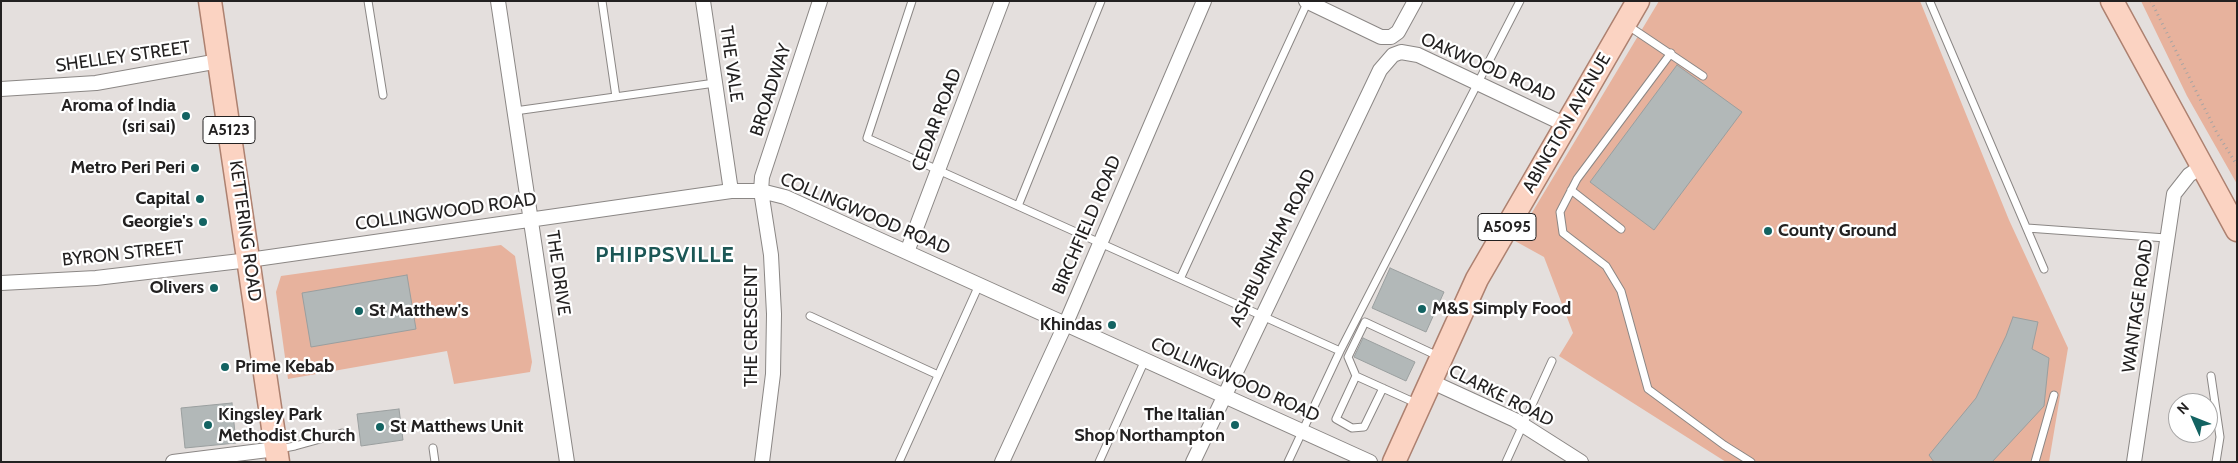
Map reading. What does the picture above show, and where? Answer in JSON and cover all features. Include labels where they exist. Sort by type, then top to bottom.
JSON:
[{"type":"main road","name":"KETTERING ROAD","points":[[210,1],[277,455]]},
{"type":"main road","name":"ABINGTON AVENUE","points":[[1394,462],[1440,357],[1477,280],[1638,1]]},
{"type":"main road","points":[[2112,1],[2237,230]]},
{"type":"street","name":"THE DRIVE","points":[[498,1],[567,462]]},
{"type":"street","name":"THE VALE","points":[[703,1],[731,191]]},
{"type":"street","name":"BROADWAY","points":[[761,191],[762,177],[820,1]]},
{"type":"street","name":"CEDAR ROAD","points":[[907,252],[1002,1]]},
{"type":"street","name":"BIRCHFIELD ROAD","points":[[1002,462],[1066,323],[1204,1]]},
{"type":"street","points":[[1307,2],[1372,34],[1391,37],[1398,32],[1415,1]]},
{"type":"street","name":"OAKWOOD ROAD","points":[[1393,55],[1401,52],[1410,52],[1566,125]]},
{"type":"street","name":"ASHBURNHAM ROAD","points":[[1193,462],[1223,395],[1380,70],[1393,55]]},
{"type":"street","name":"SHELLEY STREET","points":[[1,89],[96,83],[219,61]]},
{"type":"street","name":"WANTAGE ROAD","points":[[2134,462],[2174,194],[2189,175],[2201,167]]},
{"type":"street","name":"COLLINGWOOD ROAD","points":[[249,260],[731,191],[761,191],[785,197],[1370,462]]},
{"type":"street","name":"THE CRESCENT","points":[[761,191],[771,255],[774,314],[773,374],[762,462]]},
{"type":"street","name":"BYRON STREET","points":[[1,283],[96,278],[249,260]]},
{"type":"street","name":"CLARKE ROAD","points":[[1430,381],[1523,424],[1581,462]]},
{"type":"street","points":[[173,462],[277,455]]},
{"type":"lane","points":[[368,1],[383,95]]},
{"type":"lane","points":[[602,1],[616,97]]},
{"type":"lane","points":[[912,1],[867,138],[1340,351]]},
{"type":"lane","points":[[1018,206],[1101,1]]},
{"type":"lane","points":[[1288,462],[1340,351],[1520,1]]},
{"type":"lane","points":[[1180,279],[1307,2]]},
{"type":"lane","points":[[1930,2],[2044,269]]},
{"type":"lane","points":[[1625,24],[1703,76]]},
{"type":"lane","points":[[1670,53],[1577,179],[1560,212],[1563,233],[1606,266],[1621,291],[1648,389],[1724,445],[1751,462]]},
{"type":"lane","points":[[515,111],[715,83]]},
{"type":"lane","points":[[1571,190],[1621,228]]},
{"type":"lane","points":[[2027,228],[2166,238]]},
{"type":"lane","points":[[899,462],[980,284]]},
{"type":"lane","points":[[810,316],[938,375]]},
{"type":"lane","points":[[1419,405],[1356,376],[1348,356],[1365,322],[1440,357]]},
{"type":"lane","points":[[1099,462],[1145,360]]},
{"type":"lane","points":[[1506,462],[1552,361]]},
{"type":"lane","points":[[1356,376],[1336,420],[1352,428],[1364,427],[1383,388]]},
{"type":"lane","points":[[2210,376],[2220,437],[2216,462]]},
{"type":"lane","points":[[2035,462],[2054,395]]},
{"type":"lane","points":[[277,455],[296,446],[342,433]]},
{"type":"lane","points":[[433,448],[435,462]]},
{"type":"path","points":[[2151,1],[2217,132],[2237,165]]},
{"type":"shaded area","name":"County Ground","points":[[1659,1],[1920,1],[2009,220],[2068,348],[2049,462],[1726,462],[1559,356],[1573,333],[1544,257],[1515,241]]},
{"type":"shaded area","points":[[2141,1],[2237,1],[2237,184],[2187,96]]},
{"type":"shaded area","points":[[501,245],[515,256],[532,362],[530,372],[454,384],[447,351],[288,379],[276,292],[281,276]]},
{"type":"building","points":[[1677,65],[1742,112],[1654,230],[1590,182]]},
{"type":"building","points":[[1390,268],[1444,292],[1426,332],[1372,308]]},
{"type":"building","name":"St Matthew's","points":[[407,275],[416,329],[311,347],[302,293]]},
{"type":"building","points":[[2013,317],[2038,322],[2032,349],[2049,358],[2044,406],[1992,462],[1934,462],[1929,455],[1976,398],[2006,336]]},
{"type":"building","points":[[1363,338],[1415,362],[1406,381],[1354,357]]},
{"type":"building","name":"Kingsley Park Methodist Church","points":[[232,403],[236,443],[185,448],[181,408]]},
{"type":"building","name":"St Matthews Unit","points":[[399,409],[403,440],[361,446],[357,414]]},
{"type":"place","name":"Aroma of India (sri sai)","points":[[186,116]]},
{"type":"place","name":"Metro Peri Peri","points":[[195,168]]},
{"type":"place","name":"Capital","points":[[200,199]]},
{"type":"place","name":"Georgie's","points":[[203,222]]},
{"type":"place","name":"County Ground","points":[[1768,231]]},
{"type":"place","name":"Olivers","points":[[214,288]]},
{"type":"place","name":"M&S Simply Food","points":[[1422,309]]},
{"type":"place","name":"St Matthew's","points":[[359,311]]},
{"type":"place","name":"Khindas","points":[[1112,325]]},
{"type":"place","name":"Prime Kebab","points":[[225,367]]},
{"type":"place","name":"Kingsley Park Methodist Church","points":[[208,425]]},
{"type":"place","name":"The Italian Shop Northampton","points":[[1235,425]]},
{"type":"place","name":"St Matthews Unit","points":[[380,427]]},
{"type":"district","name":"PHIPPSVILLE","points":[[665,256]]}]
